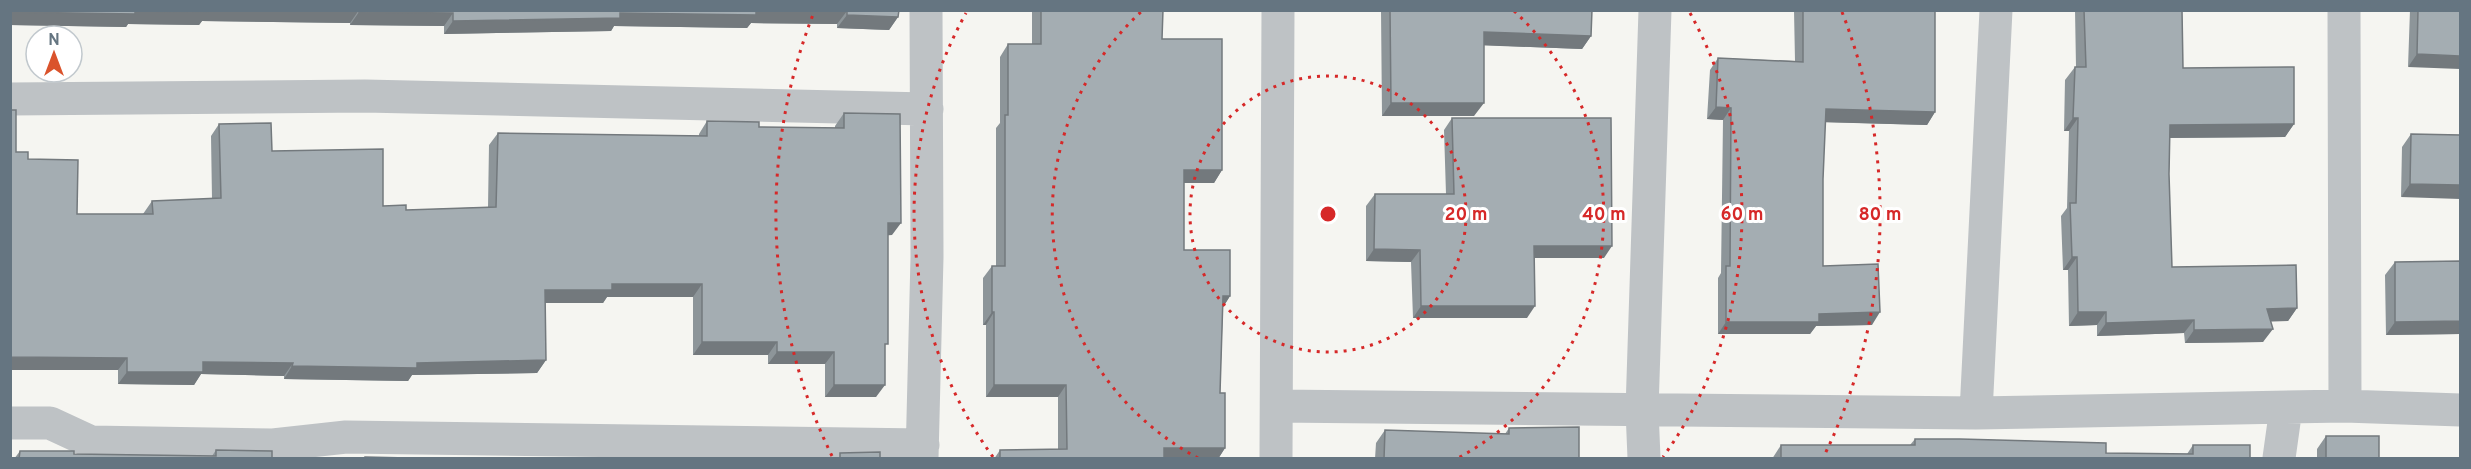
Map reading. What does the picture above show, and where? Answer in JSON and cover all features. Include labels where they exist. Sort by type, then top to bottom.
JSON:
[{"type":"street","points":[[10,423],[50,423],[91,442],[273,445],[346,437],[923,452],[927,257],[926,10]]},
{"type":"street","points":[[1276,459],[1278,10]]},
{"type":"street","points":[[1644,459],[1642,410],[1655,10]]},
{"type":"street","points":[[1976,413],[1996,10]]},
{"type":"street","points":[[2344,10],[2345,406]]},
{"type":"street","points":[[10,99],[365,96],[927,109]]},
{"type":"street","points":[[1277,406],[1976,413],[2345,406],[2460,410]]},
{"type":"street","points":[[2279,459],[2286,408]]},
{"type":"building","points":[[10,10],[208,10],[208,12],[135,11],[135,14],[10,12]]},
{"type":"building","points":[[359,10],[756,10],[756,15],[620,13],[620,18],[453,21],[453,13],[359,12]]},
{"type":"building","points":[[803,10],[899,10],[898,17],[847,15],[847,11]]},
{"type":"building","points":[[1041,10],[1163,10],[1162,39],[1222,39],[1222,170],[1184,170],[1184,250],[1230,250],[1230,296],[1223,296],[1220,393],[1225,393],[1225,448],[1164,448],[1164,459],[1000,459],[1000,450],[1067,449],[1066,385],[994,385],[992,266],[1005,266],[1005,115],[1008,115],[1008,44],[1041,44]]},
{"type":"building","points":[[1390,10],[1592,10],[1591,36],[1484,32],[1484,103],[1391,103]]},
{"type":"building","points":[[1803,10],[1935,10],[1935,112],[1826,109],[1823,266],[1878,264],[1880,312],[1819,314],[1819,322],[1726,322],[1726,266],[1730,266],[1731,108],[1716,107],[1718,58],[1803,62]]},
{"type":"building","points":[[2084,10],[2182,10],[2183,68],[2294,67],[2294,124],[2170,125],[2172,267],[2296,265],[2297,308],[2267,309],[2273,329],[2194,330],[2194,320],[2106,323],[2106,312],[2078,312],[2077,257],[2072,257],[2070,203],[2076,203],[2078,118],[2073,118],[2075,67],[2086,67]]},
{"type":"building","points":[[2418,10],[2460,10],[2460,56],[2417,54]]},
{"type":"building","points":[[10,110],[16,110],[16,152],[28,152],[28,159],[78,160],[77,214],[153,214],[152,201],[221,198],[219,124],[271,123],[272,151],[383,149],[383,206],[406,205],[406,210],[496,207],[498,133],[707,136],[707,121],[759,122],[759,127],[844,128],[844,113],[900,114],[901,223],[888,223],[888,344],[885,344],[885,385],[834,385],[834,352],[777,352],[777,342],[702,342],[702,284],[612,284],[612,290],[545,290],[546,360],[417,363],[417,368],[203,362],[203,372],[127,372],[127,358],[10,357]]},
{"type":"building","points":[[1452,118],[1611,118],[1612,246],[1534,246],[1535,306],[1421,306],[1420,250],[1374,249],[1375,194],[1454,194]]},
{"type":"building","points":[[2411,134],[2460,135],[2460,185],[2410,184]]},
{"type":"building","points":[[2460,261],[2460,321],[2395,322],[2395,262]]},
{"type":"building","points":[[1579,427],[1579,459],[1384,459],[1385,430],[1509,434],[1509,428]]},
{"type":"building","points":[[2326,436],[2379,436],[2379,459],[2326,459]]},
{"type":"building","points":[[1915,439],[2106,443],[2106,453],[2193,454],[2193,445],[2250,445],[2250,459],[1781,459],[1781,445],[1915,445]]},
{"type":"building","points":[[216,450],[272,451],[272,459],[19,459],[20,451],[216,456]]},
{"type":"building","points":[[880,452],[880,459],[840,459],[840,453]]},
{"type":"building","points":[[365,457],[408,458],[408,459],[365,459]]}]
